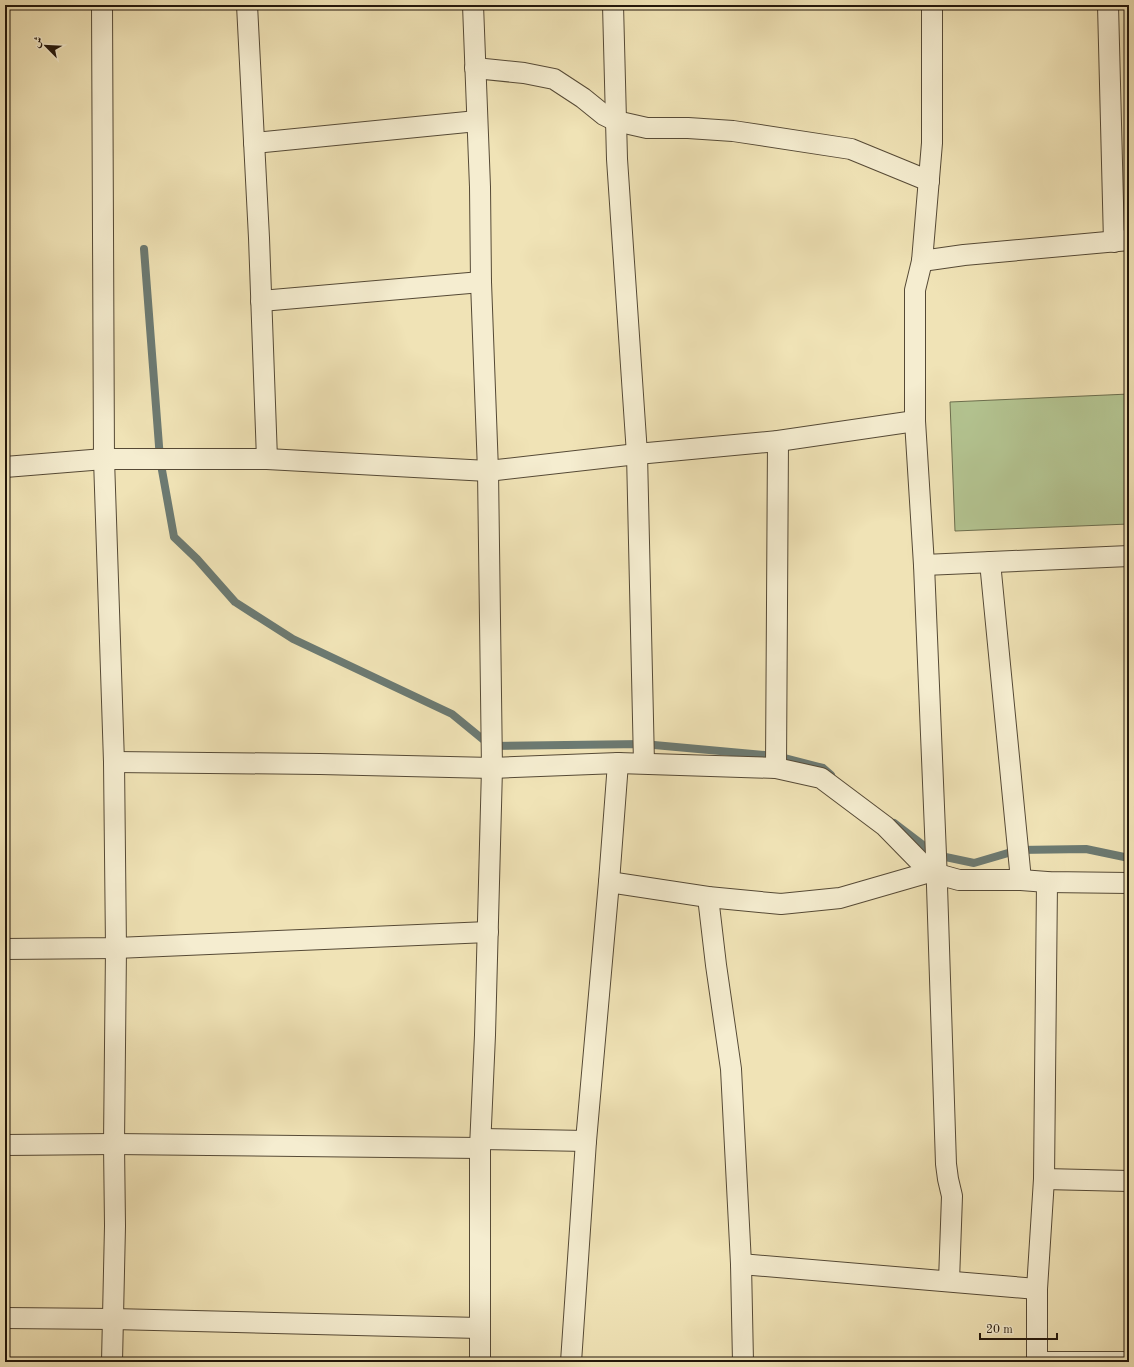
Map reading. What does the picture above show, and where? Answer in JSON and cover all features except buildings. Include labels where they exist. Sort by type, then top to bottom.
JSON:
[{"type":"street","points":[[102,5],[104,459],[114,762],[116,948],[112,1362]]},
{"type":"street","points":[[247,5],[267,458]]},
{"type":"street","points":[[473,5],[488,471],[492,768],[485,1035],[480,1144],[480,1362]]},
{"type":"street","points":[[613,5],[617,167],[637,454],[644,764]]},
{"type":"street","points":[[932,5],[932,143],[922,261],[916,290],[915,421],[924,565],[934,873],[946,1164],[952,1196],[949,1281]]},
{"type":"street","points":[[922,261],[964,255],[1122,241],[1108,5]]},
{"type":"street","points":[[475,68],[554,78],[604,115],[616,121],[647,128],[688,128],[732,131],[850,149],[928,181]]},
{"type":"street","points":[[254,143],[477,121]]},
{"type":"street","points":[[261,301],[481,282]]},
{"type":"street","points":[[5,467],[104,459],[267,458],[488,471],[637,454],[778,441],[915,421]]},
{"type":"street","points":[[776,768],[778,441]]},
{"type":"street","points":[[924,565],[1129,556]]},
{"type":"street","points":[[990,562],[1021,880]]},
{"type":"street","points":[[114,762],[320,764],[492,768],[618,763],[776,768],[821,778],[885,826],[934,873],[959,880],[1129,883]]},
{"type":"street","points":[[572,1362],[586,1141],[618,763]]},
{"type":"street","points":[[609,882],[708,897],[780,904],[840,898],[934,873]]},
{"type":"street","points":[[1047,882],[1044,1179],[1037,1289],[1037,1362],[1129,1362]]},
{"type":"street","points":[[708,897],[731,1069],[741,1264],[743,1362]]},
{"type":"street","points":[[5,949],[116,948],[488,932]]},
{"type":"street","points":[[5,1145],[480,1144],[586,1141]]},
{"type":"street","points":[[1044,1179],[1129,1181]]},
{"type":"street","points":[[741,1264],[1037,1289]]},
{"type":"street","points":[[5,1318],[113,1319],[480,1328]]},
{"type":"green space","points":[[1129,394],[1129,524],[955,531],[950,402]]},
{"type":"waterway","points":[[144,249],[160,459],[174,537],[197,559],[235,602],[293,639],[452,714],[491,746],[643,744],[776,756],[823,768],[831,775]]},
{"type":"waterway","points":[[894,823],[936,855],[974,863],[1018,850],[1086,849],[1129,858]]}]
